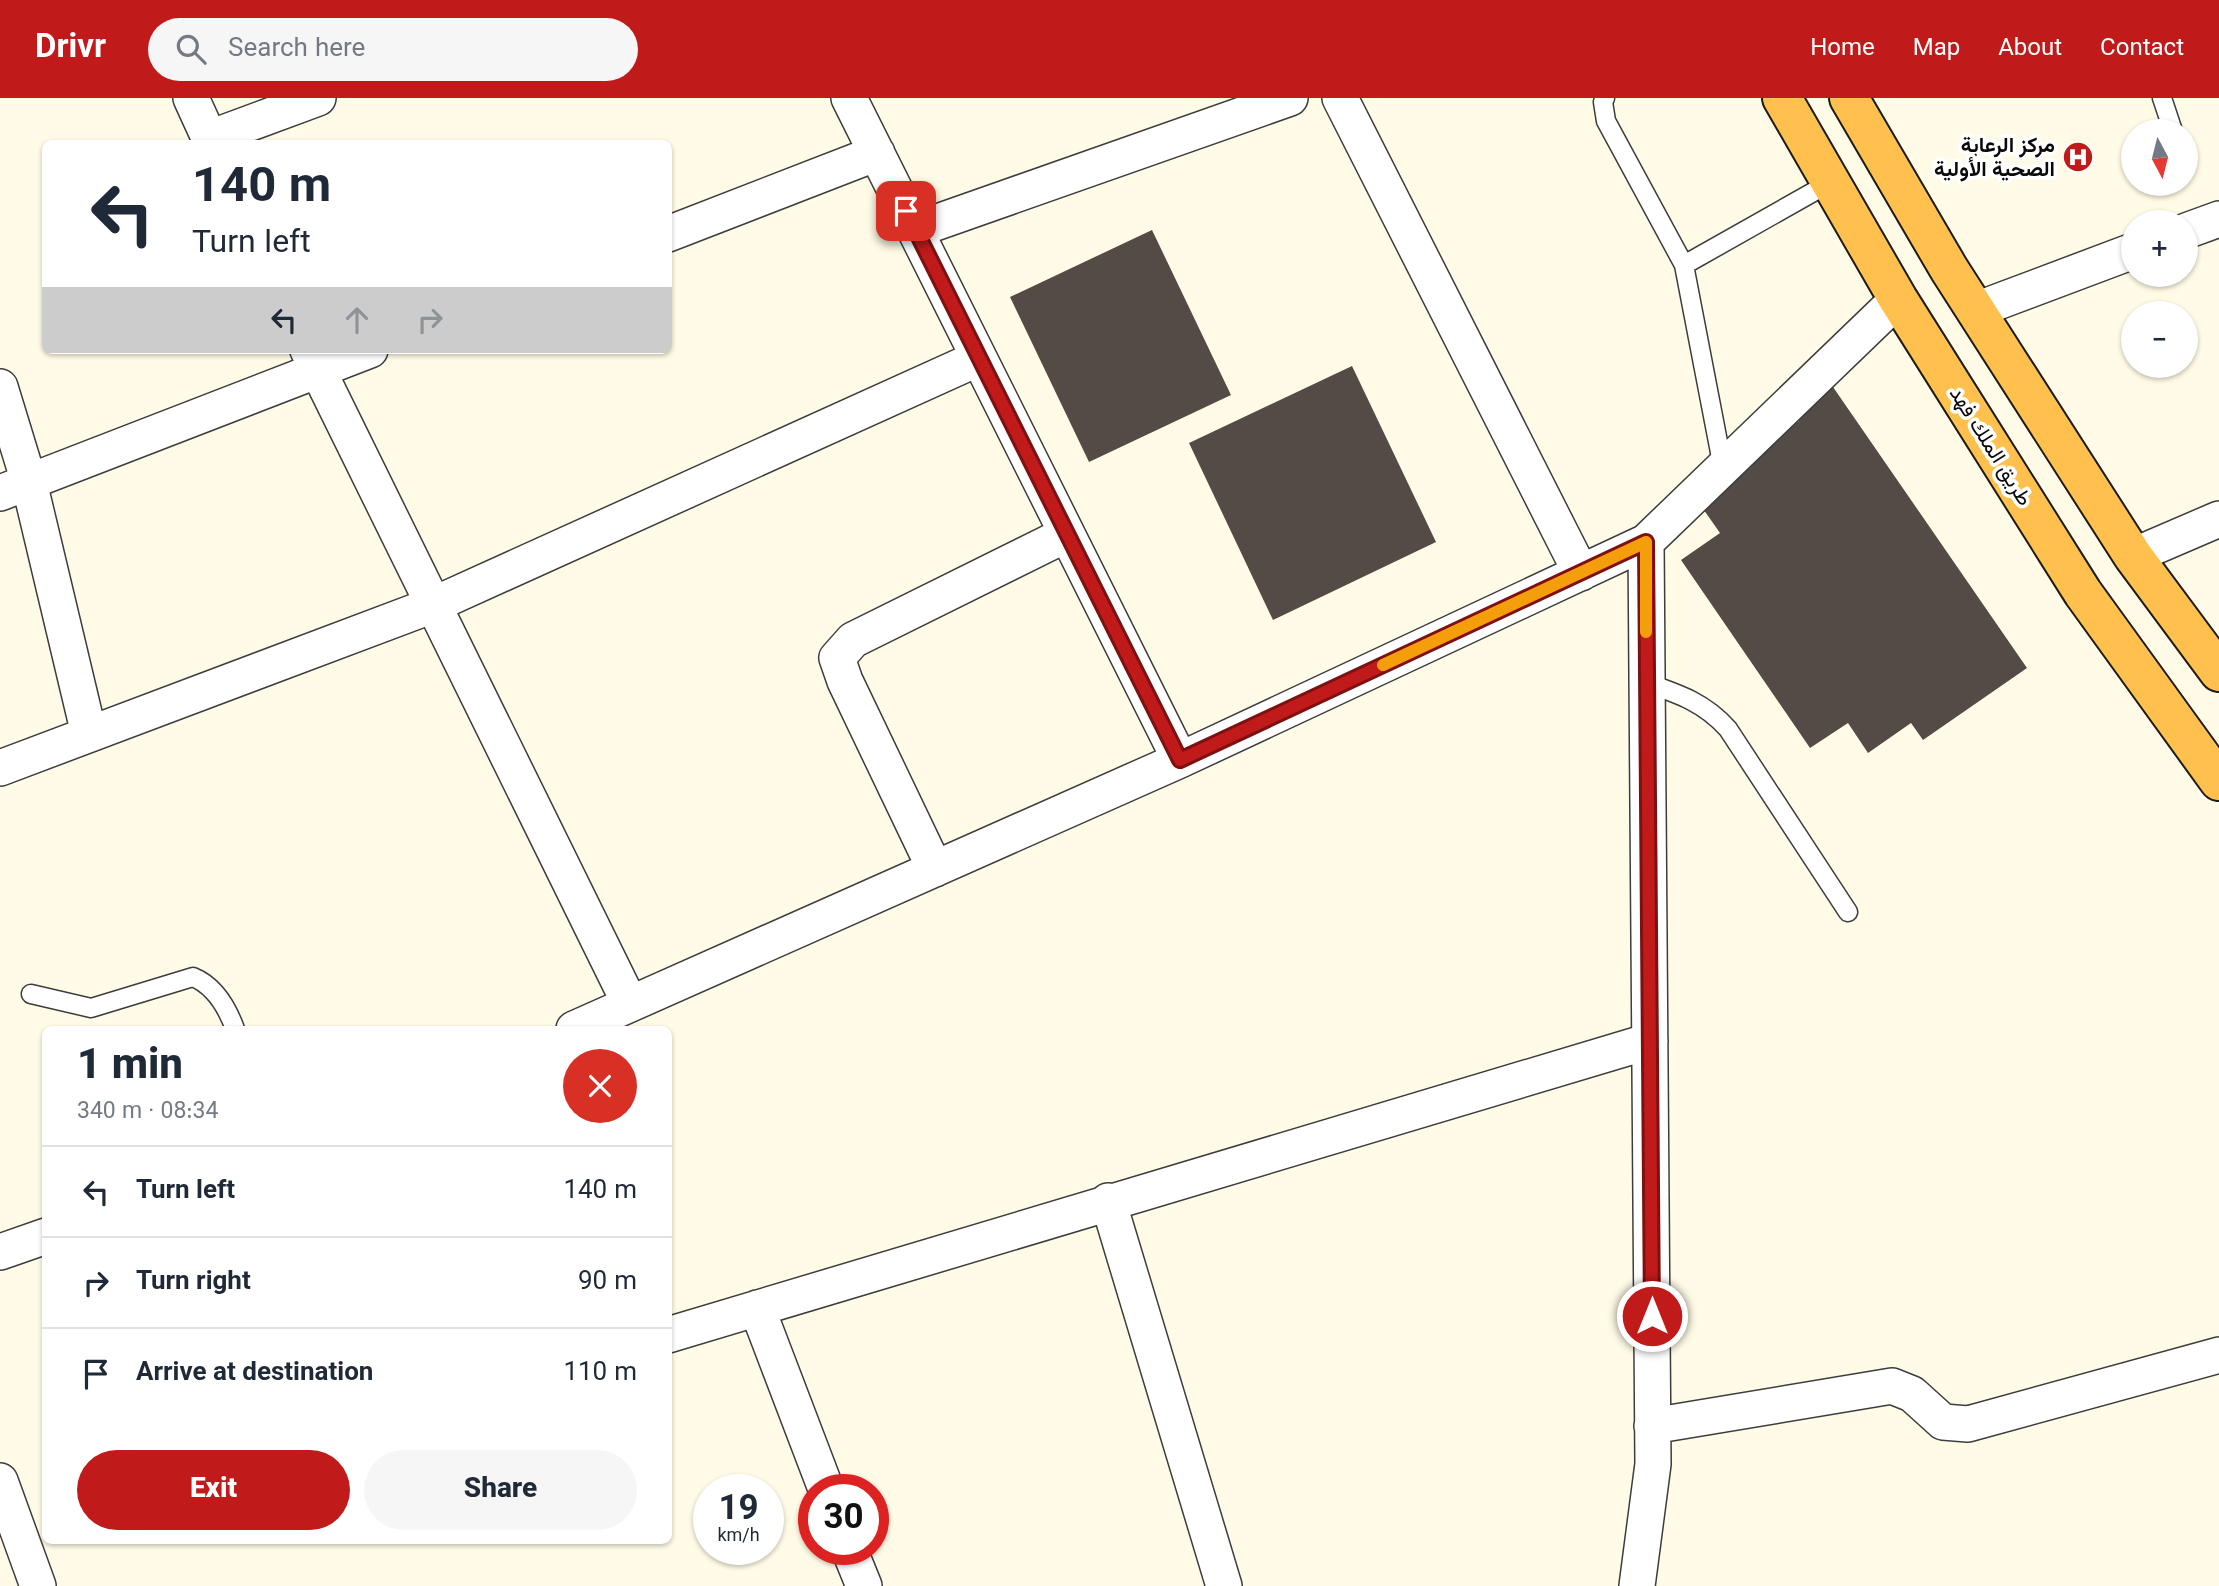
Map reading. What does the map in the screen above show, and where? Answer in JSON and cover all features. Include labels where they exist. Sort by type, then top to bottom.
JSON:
[{"type":"highway","name":"طريق الملك فهد","points":[[1782,98],[1898,299],[2083,593],[2219,782]]},
{"type":"highway","points":[[1849,98],[1976,310],[2133,556],[2219,672]]},
{"type":"street","points":[[191,98],[211,140]]},
{"type":"street","points":[[213,140],[318,98]]},
{"type":"street","points":[[849,98],[1180,760]]},
{"type":"street","points":[[915,230],[1290,98]]},
{"type":"street","points":[[1340,98],[1581,573]]},
{"type":"street","points":[[672,232],[877,153]]},
{"type":"street","points":[[2198,227],[2219,219]]},
{"type":"street","points":[[1976,310],[2121,256]]},
{"type":"street","points":[[581,1026],[1180,760],[1646,542],[1898,299]]},
{"type":"street","points":[[15,488],[312,360],[347,354]]},
{"type":"street","points":[[0,768],[433,605],[979,358]]},
{"type":"street","points":[[312,360],[630,1004]]},
{"type":"street","points":[[0,387],[15,488],[89,734]]},
{"type":"street","points":[[2133,556],[2219,519]]},
{"type":"street","points":[[935,869],[845,681],[837,658],[853,640],[1067,534]]},
{"type":"street","points":[[1637,1586],[1653,1464],[1646,542]]},
{"type":"street","points":[[672,1334],[1108,1201],[1650,1041]]},
{"type":"street","points":[[1108,1201],[1224,1586]]},
{"type":"street","points":[[0,1252],[42,1237]]},
{"type":"street","points":[[757,1308],[820,1474]]},
{"type":"street","points":[[1653,1426],[1892,1386],[1912,1394],[1943,1422],[1968,1424],[2219,1355]]},
{"type":"street","points":[[0,1481],[32,1525],[38,1586]]},
{"type":"street","points":[[855,1565],[863,1586]]},
{"type":"lane","points":[[1605,98],[1603,102],[1606,121],[1684,265],[1723,468]]},
{"type":"lane","points":[[2162,98],[2169,119]]},
{"type":"lane","points":[[1684,265],[1831,182]]},
{"type":"lane","points":[[1647,683],[1693,699],[1713,712],[1728,729],[1848,912]]},
{"type":"lane","points":[[31,994],[90,1008],[193,977],[206,982],[216,993],[233,1026]]},
{"type":"building","points":[[1152,230],[1231,395],[1089,462],[1010,297]]},
{"type":"building","points":[[1352,366],[1436,542],[1273,620],[1189,443]]},
{"type":"building","points":[[1833,387],[2027,668],[1923,740],[1911,723],[1868,753],[1848,723],[1810,748],[1681,560],[1720,533],[1699,503],[1751,467],[1745,459],[1799,421],[1794,414]]},
{"type":"slow traffic","points":[[1383,665],[1646,542],[1646,632]]},
{"type":"place","name":"مركز الرعاية الصحية الأولية","points":[[2078,157]]},
{"type":"route","points":[[906,211],[1180,760],[1646,542],[1652,1316]]}]
